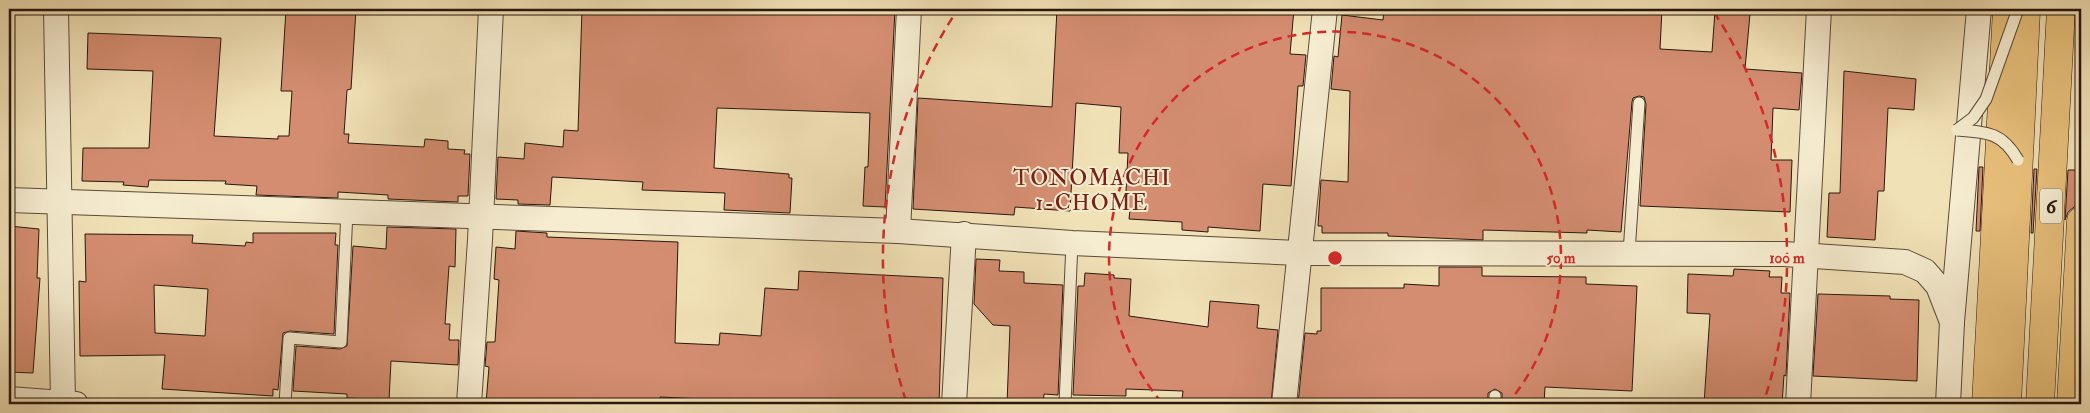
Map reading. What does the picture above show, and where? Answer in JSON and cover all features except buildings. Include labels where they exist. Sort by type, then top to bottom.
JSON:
[{"type":"main road","points":[[1986,404],[2008,9]]},
{"type":"main road","points":[[2007,404],[2026,9]]},
{"type":"main road","name":"6","points":[[2040,404],[2061,9]]},
{"type":"main road","points":[[2071,404],[2081,221]]},
{"type":"street","points":[[56,9],[62,404]]},
{"type":"street","points":[[469,404],[491,9]]},
{"type":"street","points":[[898,231],[908,9]]},
{"type":"street","points":[[1284,404],[1325,9]]},
{"type":"street","points":[[1798,404],[1808,256],[1820,9]]},
{"type":"street","points":[[1948,404],[1952,322],[1980,9]]},
{"type":"street","points":[[9,200],[480,215],[723,231],[898,231],[964,234],[1072,243],[1299,253],[1629,253],[1808,256],[1906,262],[1925,271],[1938,286],[1952,322]]},
{"type":"street","points":[[954,404],[964,234]]},
{"type":"street","points":[[9,400],[76,404]]},
{"type":"lane","points":[[2018,9],[1986,99],[1973,118],[1957,130],[1992,134],[2011,148],[2018,160]]},
{"type":"lane","points":[[1629,253],[1639,103]]},
{"type":"lane","points":[[285,404],[289,338],[341,342],[347,211]]},
{"type":"lane","points":[[1065,404],[1072,243]]},
{"type":"district","name":"TONOMACHI 1-CHOME","points":[[1092,190]]}]
